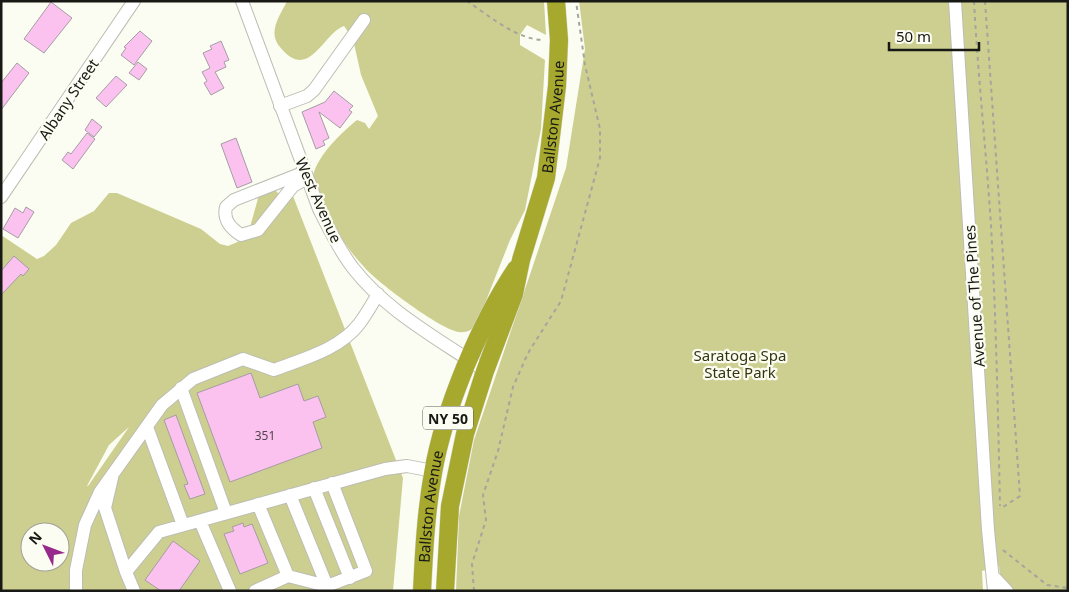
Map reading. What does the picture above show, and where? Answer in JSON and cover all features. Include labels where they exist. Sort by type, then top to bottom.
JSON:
[{"type":"highway","name":"Ballston Avenue","points":[[445,591],[450,506],[466,434],[485,371],[514,294],[521,260],[546,178],[554,121],[559,40],[556,1]]},
{"type":"highway","name":"Ballston Avenue","points":[[422,591],[425,526],[433,471],[455,393],[501,291],[521,260]]},
{"type":"street","name":"Albany Street","points":[[1,197],[134,1]]},
{"type":"street","name":"West Avenue","points":[[242,1],[306,175],[334,239],[354,268],[378,294],[485,371]]},
{"type":"street","name":"Avenue of The Pines","points":[[955,1],[988,530],[994,591]]},
{"type":"street","points":[[280,106],[308,96],[314,90],[364,20]]},
{"type":"street","points":[[306,175],[293,186],[258,230],[241,235],[231,228],[224,214],[226,207],[230,203],[306,175]]},
{"type":"street","points":[[76,591],[76,570],[84,525],[100,492],[162,405],[193,378],[243,360],[274,370],[322,351],[341,340],[358,325],[378,294]]},
{"type":"street","points":[[181,388],[226,513]]},
{"type":"street","points":[[147,427],[182,526]]},
{"type":"street","points":[[126,572],[159,532],[314,488],[407,466],[433,471]]},
{"type":"street","points":[[113,473],[105,508],[134,591]]},
{"type":"street","points":[[255,591],[288,576],[327,586],[366,571],[332,484]]},
{"type":"street","points":[[314,488],[350,578]]},
{"type":"street","points":[[290,495],[327,586]]},
{"type":"street","points":[[258,504],[288,576]]},
{"type":"street","points":[[200,521],[230,591]]},
{"type":"street","points":[[993,576],[1006,591]]},
{"type":"path","points":[[467,1],[518,32],[536,40],[547,40]]},
{"type":"path","points":[[474,591],[472,564],[486,520],[484,495],[498,451],[512,387],[528,353],[561,300],[600,158],[600,129],[585,65],[576,1]]},
{"type":"path","points":[[974,1],[978,80],[991,233],[997,367],[1000,517]]},
{"type":"path","points":[[985,1],[1020,496],[1000,509]]},
{"type":"path","points":[[577,39],[582,39]]},
{"type":"path","points":[[1002,549],[1047,585],[1068,588]]},
{"type":"green space","points":[[287,1],[544,1],[546,35],[527,25],[520,35],[520,45],[545,60],[541,129],[525,210],[510,240],[476,326],[470,330],[459,332],[438,323],[382,284],[352,253],[330,219],[313,184],[316,167],[328,149],[357,120],[365,123],[369,129],[378,116],[361,75],[353,39],[344,26],[336,30],[315,53],[307,58],[299,60],[290,57],[280,47],[276,41],[275,30],[278,18]]},
{"type":"green space","name":"Saratoga Spa State Park","points":[[579,1],[1068,1],[1068,591],[1001,591],[999,566],[982,571],[983,591],[456,591],[459,516],[474,440],[566,168],[585,49]]},
{"type":"green space","points":[[273,188],[288,203],[293,196],[403,478],[393,591],[1,591],[1,235],[37,259],[44,256],[56,245],[71,223],[94,211],[109,193],[117,193],[201,229],[220,244],[228,246],[242,240],[248,234],[259,195]],"holes":[[[129,427],[88,486],[109,445]]]},
{"type":"building","points":[[51,2],[72,18],[44,53],[24,39]]},
{"type":"building","points":[[140,31],[152,41],[134,65],[121,55],[126,48],[124,47]]},
{"type":"building","points":[[221,41],[229,60],[224,62],[226,67],[215,72],[224,88],[211,95],[204,83],[207,81],[202,72],[210,68],[203,53],[212,49],[210,46]]},
{"type":"building","points":[[138,62],[147,69],[139,80],[129,73]]},
{"type":"building","points":[[17,63],[29,73],[1,110],[1,83]]},
{"type":"building","points":[[116,76],[127,85],[106,107],[96,98]]},
{"type":"building","points":[[334,91],[353,106],[349,110],[352,112],[340,128],[319,112],[329,138],[323,141],[325,145],[316,149],[302,112],[325,102]]},
{"type":"building","points":[[92,119],[102,127],[94,137],[85,130]]},
{"type":"building","points":[[87,133],[95,139],[73,169],[62,160],[68,152],[71,154]]},
{"type":"building","points":[[236,138],[252,182],[237,188],[221,144]]},
{"type":"building","points":[[26,207],[34,212],[18,238],[3,229],[15,208],[23,213]]},
{"type":"building","points":[[14,256],[29,269],[23,276],[21,274],[1,295],[1,271]]},
{"type":"building","points":[[251,373],[260,398],[298,384],[304,401],[318,396],[326,417],[313,422],[322,448],[230,482],[197,393]]},
{"type":"building","points":[[176,415],[205,494],[190,499],[184,485],[188,484],[164,420]]},
{"type":"building","points":[[243,523],[244,527],[252,524],[268,563],[240,574],[224,534],[234,531],[232,527]]},
{"type":"building","points":[[173,541],[200,561],[179,591],[161,591],[145,580]]}]
